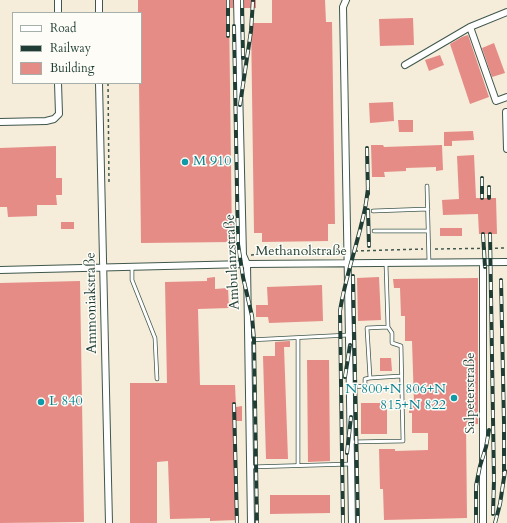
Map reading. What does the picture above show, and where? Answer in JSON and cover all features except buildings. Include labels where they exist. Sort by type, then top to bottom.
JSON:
[{"type":"street","points":[[58,0],[58,12]]},
{"type":"street","points":[[99,0],[99,12]]},
{"type":"street","name":"Ambulanzstraße","points":[[237,0],[243,255],[247,264],[251,523]]},
{"type":"street","points":[[346,0],[344,7],[352,523]]},
{"type":"street","points":[[405,65],[470,27],[507,12]]},
{"type":"street","points":[[470,27],[496,101],[507,97]]},
{"type":"street","points":[[0,122],[46,121],[54,119],[59,114],[58,84]]},
{"type":"street","name":"Ammoniakstraße","points":[[99,84],[109,523]]},
{"type":"street","points":[[507,112],[507,149]]},
{"type":"street","name":"Salpeterstraße","points":[[483,262],[483,523]]},
{"type":"street","name":"Methanolstraße","points":[[0,270],[247,264],[507,262]]},
{"type":"lane","points":[[427,186],[429,263]]},
{"type":"lane","points":[[373,211],[428,209]]},
{"type":"lane","points":[[374,231],[428,231]]},
{"type":"lane","points":[[351,442],[403,441],[401,346],[392,344],[392,333],[388,327],[386,264]]},
{"type":"lane","points":[[132,267],[132,280],[155,338],[157,379]]},
{"type":"lane","points":[[370,378],[368,328],[388,327]]},
{"type":"lane","points":[[248,340],[349,335]]},
{"type":"lane","points":[[298,338],[298,465]]},
{"type":"lane","points":[[350,387],[365,386],[365,378],[402,376]]},
{"type":"lane","points":[[250,466],[351,464]]},
{"type":"path","points":[[108,84],[109,183]]},
{"type":"path","points":[[243,255],[348,251],[507,248]]},
{"type":"railway","points":[[228,0],[228,36]]},
{"type":"railway","points":[[242,0],[243,58]]},
{"type":"railway","points":[[240,105],[251,31],[253,0]]},
{"type":"railway","points":[[234,26],[238,244],[243,277],[252,316],[254,340],[257,523]]},
{"type":"railway","points":[[367,148],[368,194]]},
{"type":"railway","points":[[482,178],[482,198]]},
{"type":"railway","points":[[489,187],[489,198]]},
{"type":"railway","points":[[343,523],[340,311],[365,210],[368,188]]},
{"type":"railway","points":[[368,210],[369,246]]},
{"type":"railway","points":[[483,234],[485,267]]},
{"type":"railway","points":[[490,234],[494,480],[493,514]]},
{"type":"railway","points":[[353,276],[358,523]]},
{"type":"railway","points":[[501,280],[504,476]]},
{"type":"railway","points":[[345,377],[350,345]]},
{"type":"railway","points":[[234,404],[237,523]]},
{"type":"railway","points":[[347,453],[351,417]]},
{"type":"railway","points":[[476,523],[476,486],[489,430]]},
{"type":"railway","points":[[495,523],[500,504],[505,471]]},
{"type":"place","name":"M 910","points":[[185,162]]},
{"type":"place","name":"N 800+N 806+N 815+N 822","points":[[454,398]]},
{"type":"place","name":"L 840","points":[[41,402]]}]
